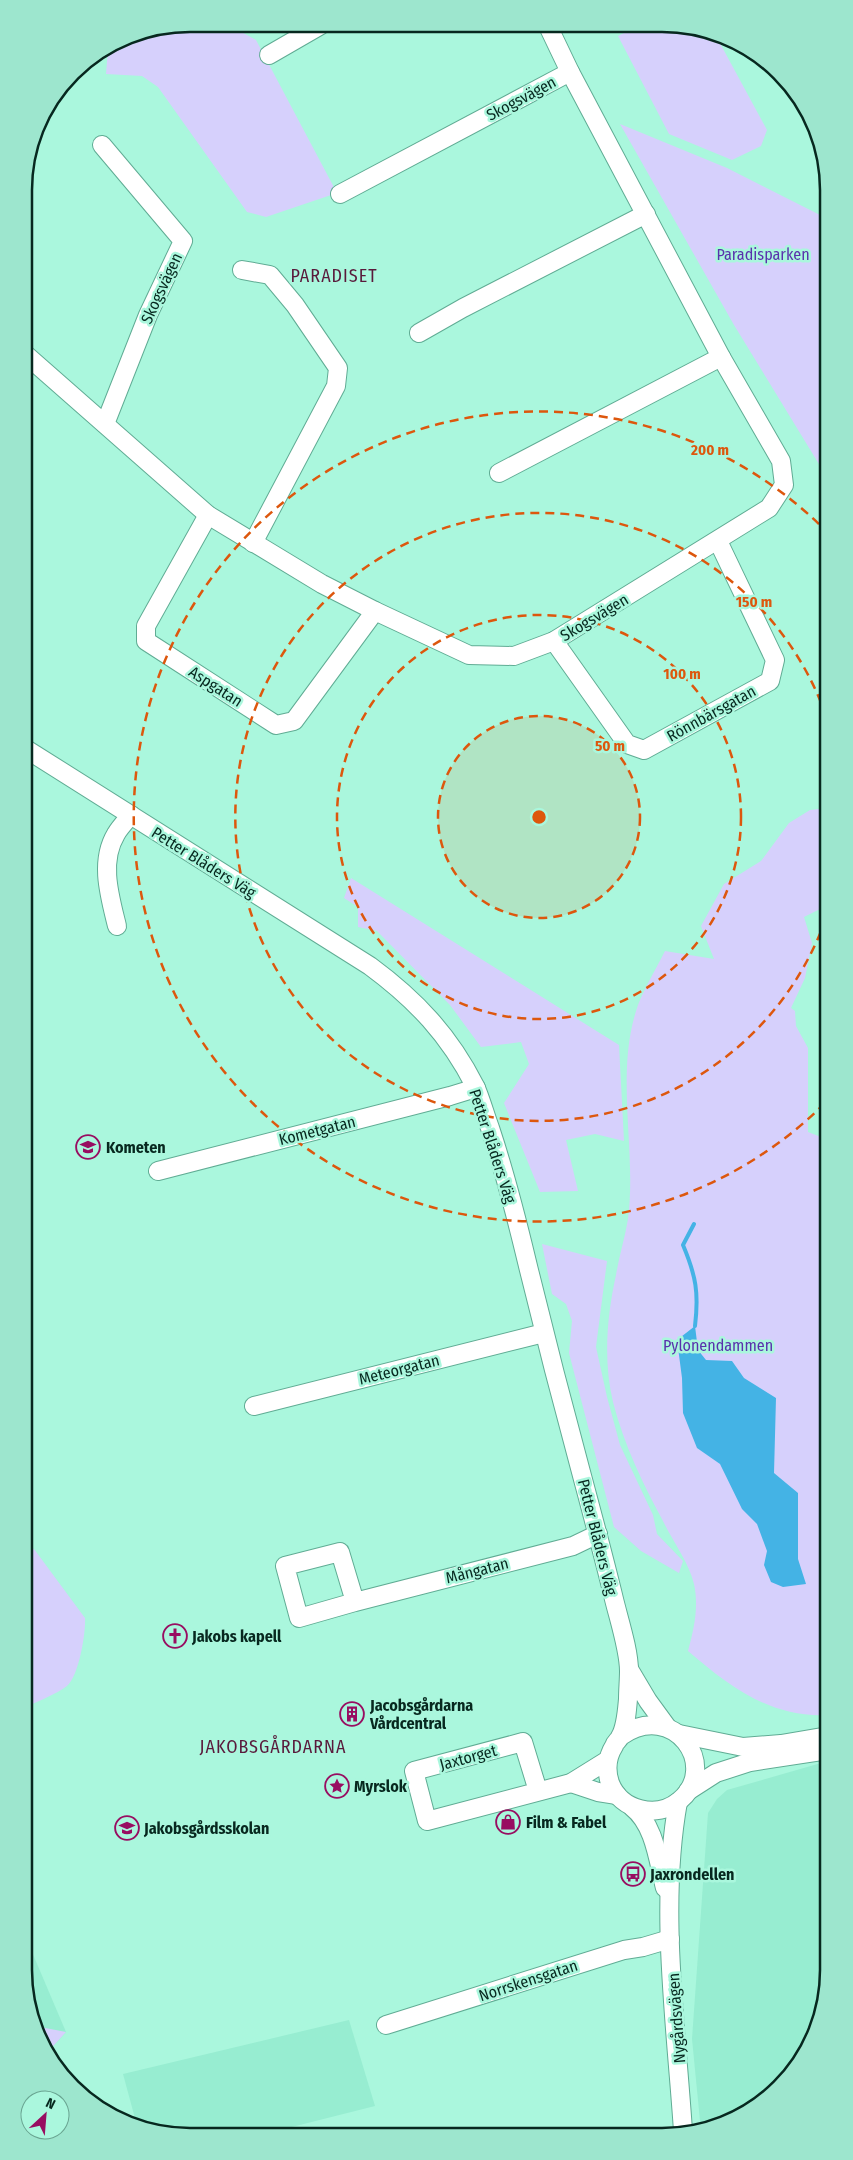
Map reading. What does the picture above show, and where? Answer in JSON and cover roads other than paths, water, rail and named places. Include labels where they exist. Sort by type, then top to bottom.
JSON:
[{"type":"street","points":[[269,55],[309,32]]},
{"type":"street","name":"Skogsvägen","points":[[33,361],[208,515],[322,584],[469,655],[514,656],[554,641],[718,541],[769,508],[784,485],[781,461],[722,357],[570,72],[551,32]]},
{"type":"street","name":"Skogsvägen","points":[[340,194],[570,72]]},
{"type":"street","name":"Skogsvägen","points":[[102,145],[183,241],[148,315],[105,424]]},
{"type":"street","points":[[420,333],[463,308],[646,214]]},
{"type":"street","points":[[242,270],[270,275],[295,305],[338,368],[336,386],[253,543]]},
{"type":"street","points":[[499,473],[722,357]]},
{"type":"street","name":"Aspgatan","points":[[208,515],[146,626],[146,641],[276,725],[294,721],[375,611]]},
{"type":"street","name":"Rönnbärsgatan","points":[[554,641],[628,744],[644,750],[770,681],[774,660],[718,541]]},
{"type":"street","name":"Petter Blåders Väg","points":[[33,753],[370,966],[402,990],[438,1028],[476,1088],[508,1181],[544,1333],[598,1534],[630,1668],[648,1701],[673,1730]]},
{"type":"street","points":[[117,926],[109,893],[107,867],[110,846],[116,833],[130,815]]},
{"type":"street","name":"Kometgatan","points":[[158,1171],[476,1088]]},
{"type":"street","name":"Meteorgatan","points":[[254,1406],[544,1333]]},
{"type":"street","name":"Mångatan","points":[[355,1602],[340,1552],[285,1566],[299,1618],[574,1546],[598,1534]]},
{"type":"street","name":"Petter Blåders Väg","points":[[621,1736],[627,1705],[630,1668]]},
{"type":"street","points":[[820,1737],[781,1744],[743,1747],[655,1724],[643,1725],[631,1728],[621,1736],[613,1747],[608,1760],[608,1772],[611,1784],[617,1795],[632,1807],[643,1811],[656,1811],[667,1808],[716,1773],[750,1762],[820,1751]]},
{"type":"street","points":[[673,1730],[687,1743],[694,1761],[693,1780],[683,1797]]},
{"type":"street","name":"Jaxtorget","points":[[523,1742],[538,1791],[427,1821],[414,1771],[523,1742]]},
{"type":"street","points":[[538,1791],[571,1783],[608,1760]]},
{"type":"street","points":[[571,1783],[598,1792],[617,1795]]},
{"type":"street","name":"Nygårdsvägen","points":[[683,1797],[673,1830],[670,1905],[670,1939],[683,2126]]},
{"type":"street","name":"Nygårdsvägen","points":[[632,1807],[641,1814],[650,1833],[670,1905]]},
{"type":"street","name":"Norrskensgatan","points":[[386,2025],[624,1950],[643,1947],[670,1939]]},
{"type":"water","name":"Pylonendammen","points":[[695,1326],[698,1350],[706,1360],[732,1361],[744,1378],[776,1398],[774,1473],[798,1493],[798,1559],[806,1584],[783,1587],[771,1582],[764,1565],[767,1551],[757,1524],[742,1509],[720,1464],[697,1448],[683,1413],[682,1378],[677,1340]]},
{"type":"waterway","points":[[694,1224],[683,1245],[691,1266],[695,1285],[697,1304],[695,1326]]},
{"type":"place","name":"Kometen","points":[[88,1147]]},
{"type":"place","name":"Jakobs kapell","points":[[175,1636]]},
{"type":"place","name":"Jacobsgårdarna Vårdcentral","points":[[352,1714]]},
{"type":"place","name":"Myrslok","points":[[337,1786]]},
{"type":"place","name":"Film & Fabel","points":[[508,1822]]},
{"type":"place","name":"Jakobsgårdsskolan","points":[[127,1828]]},
{"type":"place","name":"Jaxrondellen","points":[[633,1874]]},
{"type":"district","name":"PARADISET","points":[[334,276]]},
{"type":"district","name":"JAKOBSGÅRDARNA","points":[[273,1747]]},
{"type":"park label","name":"Paradisparken","points":[[763,254]]}]
